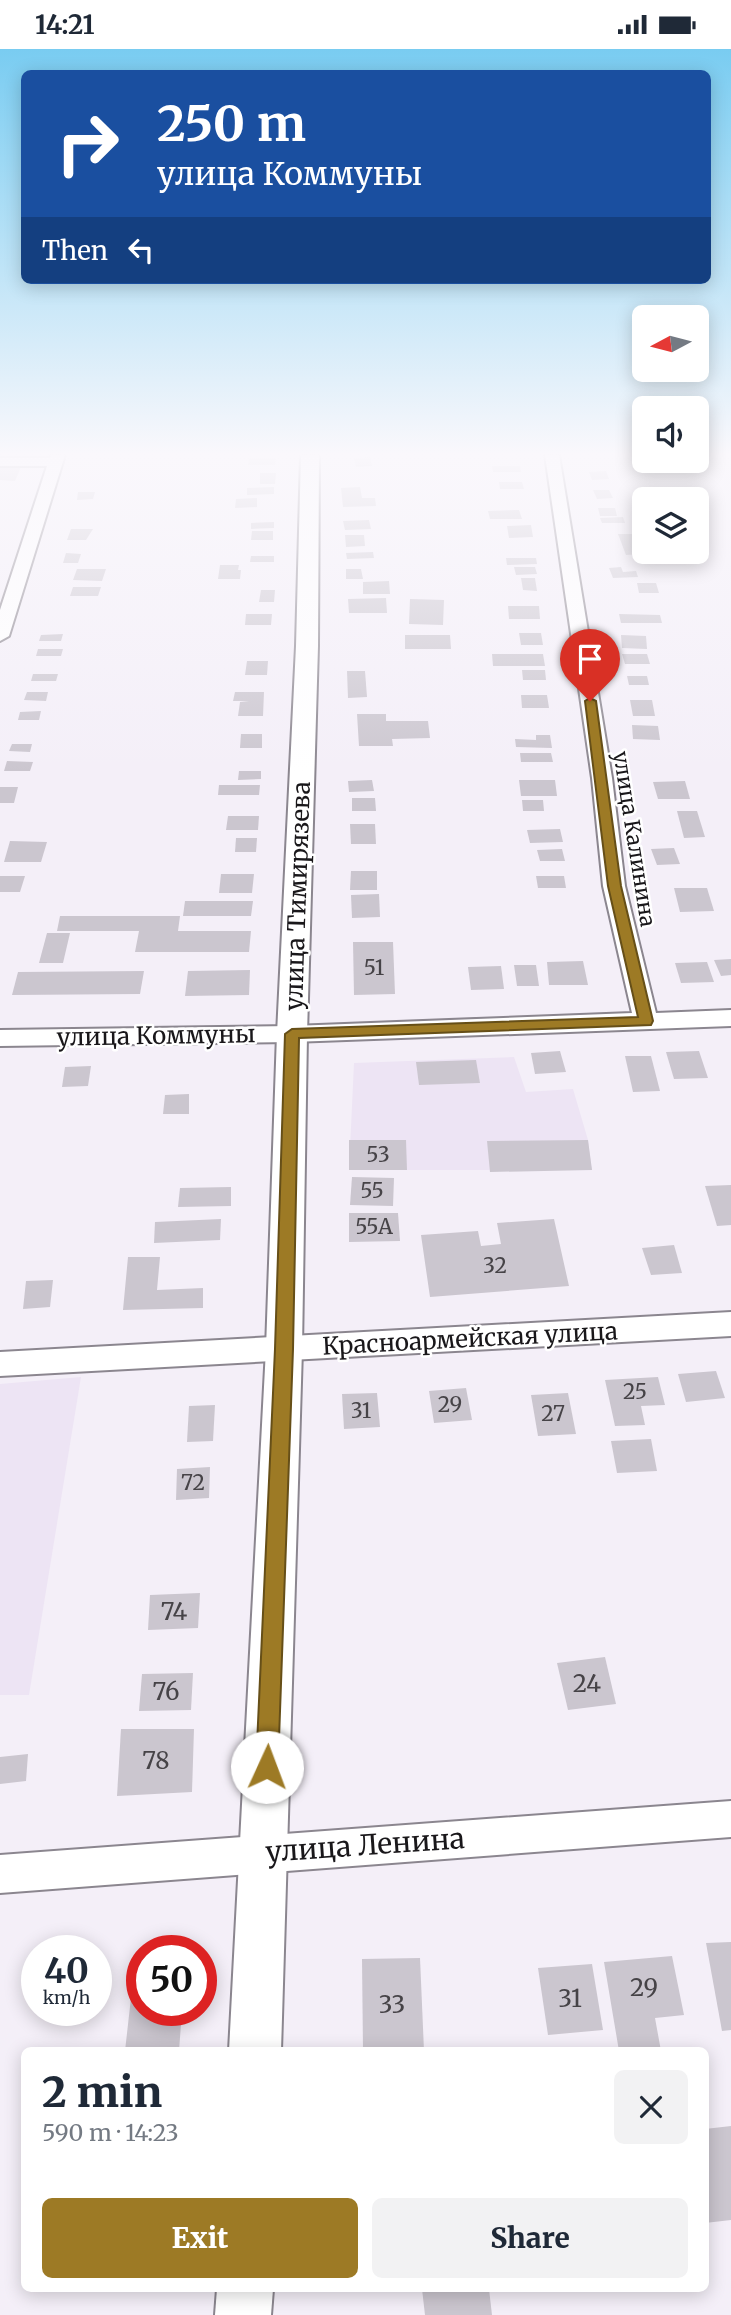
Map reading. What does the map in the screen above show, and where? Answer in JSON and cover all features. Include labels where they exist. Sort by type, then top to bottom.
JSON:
[{"type":"main road","name":"улица Тимирязева","points":[[255,2047],[284,1349],[308,561]]},
{"type":"main road","points":[[243,2315],[244,2292]]},
{"type":"street","points":[[0,636],[4,608],[21,561]]},
{"type":"street","name":"улица Калинина","points":[[568,561],[602,778],[614,886],[646,1021]]},
{"type":"street","name":"улица Коммуны","points":[[0,1038],[292,1034],[731,1018]]},
{"type":"street","name":"Красноармейская улица","points":[[0,1364],[731,1324]]},
{"type":"street","name":"улица Ленина","points":[[0,1874],[731,1819]]},
{"type":"shaded area","points":[[514,1057],[526,1092],[573,1089],[588,1140],[592,1170],[349,1170],[354,1063]]},
{"type":"shaded area","points":[[81,1377],[29,1695],[0,1695],[0,1384]]},
{"type":"building","points":[[64,561],[79,561],[78,563],[63,563]]},
{"type":"building","points":[[506,561],[536,561],[537,564],[507,565]]},
{"type":"building","points":[[220,565],[239,565],[240,579],[218,579]]},
{"type":"building","points":[[514,567],[535,567],[537,574],[516,575]]},
{"type":"building","points":[[621,567],[623,572],[636,571],[638,577],[613,578],[609,568]]},
{"type":"building","points":[[77,569],[106,569],[102,581],[73,580]]},
{"type":"building","points":[[346,569],[361,569],[363,579],[346,579]]},
{"type":"building","points":[[521,578],[535,578],[537,591],[523,590]]},
{"type":"building","points":[[389,581],[390,594],[363,594],[363,582]]},
{"type":"building","points":[[637,583],[656,583],[659,593],[639,593]]},
{"type":"building","points":[[73,587],[101,587],[98,596],[70,596]]},
{"type":"building","points":[[261,590],[275,590],[274,602],[259,602]]},
{"type":"building","points":[[386,598],[387,613],[349,613],[348,599]]},
{"type":"building","points":[[410,599],[444,600],[443,625],[409,624]]},
{"type":"building","points":[[508,606],[539,606],[540,619],[509,619]]},
{"type":"building","points":[[246,614],[272,614],[271,625],[245,625]]},
{"type":"building","points":[[619,614],[660,615],[662,623],[621,623]]},
{"type":"building","points":[[519,633],[541,633],[543,645],[521,645]]},
{"type":"building","points":[[63,634],[61,641],[39,641],[41,635]]},
{"type":"building","points":[[405,635],[450,635],[451,649],[405,649]]},
{"type":"building","points":[[621,635],[646,636],[647,649],[622,648]]},
{"type":"building","points":[[38,649],[63,649],[61,656],[36,656]]},
{"type":"building","points":[[492,654],[543,654],[545,666],[493,666]]},
{"type":"building","points":[[622,654],[647,654],[650,664],[625,664]]},
{"type":"building","points":[[247,661],[268,661],[267,675],[245,675]]},
{"type":"building","points":[[522,670],[545,670],[546,680],[523,680]]},
{"type":"building","points":[[347,671],[365,671],[367,697],[348,698]]},
{"type":"building","points":[[33,674],[58,674],[56,681],[31,681]]},
{"type":"building","points":[[627,676],[647,676],[649,685],[629,685]]},
{"type":"building","points":[[27,692],[48,692],[46,701],[24,700]]},
{"type":"building","points":[[235,692],[264,692],[263,716],[238,716],[240,702],[249,701],[233,701]]},
{"type":"building","points":[[521,695],[547,695],[549,708],[522,708]]},
{"type":"building","points":[[630,700],[652,700],[655,716],[633,716]]},
{"type":"building","points":[[41,711],[39,720],[18,720],[20,712]]},
{"type":"building","points":[[357,714],[386,714],[386,721],[428,721],[430,738],[392,739],[393,746],[359,746]]},
{"type":"building","points":[[632,725],[658,726],[660,740],[633,739]]},
{"type":"building","points":[[241,734],[262,734],[262,748],[240,748]]},
{"type":"building","points":[[536,735],[550,735],[552,748],[516,747],[515,739],[536,740]]},
{"type":"building","points":[[12,744],[32,744],[30,752],[9,751]]},
{"type":"building","points":[[520,753],[551,753],[553,762],[521,762]]},
{"type":"building","points":[[7,761],[33,762],[30,771],[4,771]]},
{"type":"building","points":[[239,771],[261,771],[261,779],[238,780]]},
{"type":"building","points":[[372,780],[374,791],[349,792],[348,781]]},
{"type":"building","points":[[519,780],[555,780],[557,796],[521,796]]},
{"type":"building","points":[[685,781],[690,799],[658,799],[653,782]]},
{"type":"building","points":[[219,785],[260,785],[259,795],[218,795]]},
{"type":"building","points":[[0,787],[18,787],[14,803],[0,803]]},
{"type":"building","points":[[352,798],[375,798],[376,811],[352,811]]},
{"type":"building","points":[[522,800],[543,800],[544,811],[523,811]]},
{"type":"building","points":[[677,811],[697,811],[705,837],[684,838]]},
{"type":"building","points":[[228,816],[259,816],[258,830],[226,830]]},
{"type":"building","points":[[350,824],[375,824],[376,844],[351,844]]},
{"type":"building","points":[[560,829],[563,842],[530,843],[527,830]]},
{"type":"building","points":[[236,838],[257,838],[256,852],[235,852]]},
{"type":"building","points":[[10,841],[47,842],[41,862],[4,862]]},
{"type":"building","points":[[674,848],[680,864],[657,865],[651,849]]},
{"type":"building","points":[[562,849],[565,861],[540,861],[537,850]]},
{"type":"building","points":[[351,871],[377,871],[377,890],[350,890]]},
{"type":"building","points":[[221,874],[254,874],[252,893],[219,893]]},
{"type":"building","points":[[0,876],[25,876],[20,892],[0,892]]},
{"type":"building","points":[[536,876],[564,876],[566,888],[538,888]]},
{"type":"building","points":[[674,888],[707,888],[714,911],[680,912]]},
{"type":"building","points":[[379,894],[380,917],[352,918],[351,895]]},
{"type":"building","points":[[185,901],[253,901],[251,916],[183,916]]},
{"type":"building","points":[[60,916],[180,916],[178,931],[251,931],[249,952],[135,952],[139,931],[57,931]]},
{"type":"building","points":[[47,933],[70,933],[63,963],[39,963]]},
{"type":"building","points":[[353,942],[393,942],[395,994],[354,995]]},
{"type":"building","points":[[731,959],[731,975],[721,976],[714,960]]},
{"type":"building","points":[[583,961],[588,985],[549,985],[547,962]]},
{"type":"building","points":[[707,962],[714,982],[681,983],[675,963]]},
{"type":"building","points":[[514,965],[536,965],[539,986],[517,986]]},
{"type":"building","points":[[501,966],[504,989],[471,990],[468,967]]},
{"type":"building","points":[[250,970],[249,995],[185,996],[188,971]]},
{"type":"building","points":[[144,971],[140,994],[12,995],[18,972]]},
{"type":"building","points":[[560,1051],[566,1072],[535,1074],[531,1053]]},
{"type":"building","points":[[699,1051],[708,1078],[674,1079],[666,1052]]},
{"type":"building","points":[[625,1056],[651,1056],[660,1091],[633,1092]]},
{"type":"building","points":[[476,1060],[480,1083],[419,1085],[416,1062]]},
{"type":"building","points":[[91,1066],[88,1086],[62,1087],[65,1067]]},
{"type":"building","points":[[189,1094],[189,1114],[163,1114],[165,1095]]},
{"type":"building","points":[[349,1140],[406,1140],[407,1170],[349,1170]]},
{"type":"building","points":[[588,1140],[592,1170],[490,1172],[487,1141]]},
{"type":"building","points":[[352,1177],[394,1178],[393,1206],[350,1205]]},
{"type":"building","points":[[731,1185],[731,1225],[717,1226],[705,1186]]},
{"type":"building","points":[[231,1187],[231,1206],[178,1207],[180,1188]]},
{"type":"building","points":[[349,1213],[398,1213],[400,1241],[349,1242]]},
{"type":"building","points":[[221,1219],[220,1240],[154,1243],[155,1222]]},
{"type":"building","points":[[554,1219],[569,1286],[430,1297],[421,1235],[478,1231],[481,1246],[501,1244],[497,1223]]},
{"type":"building","points":[[674,1245],[682,1273],[651,1275],[642,1248]]},
{"type":"building","points":[[128,1257],[160,1257],[157,1290],[203,1288],[203,1308],[123,1310]]},
{"type":"building","points":[[53,1280],[50,1307],[23,1309],[26,1281]]},
{"type":"building","points":[[716,1371],[725,1398],[686,1402],[678,1374]]},
{"type":"building","points":[[658,1377],[665,1405],[641,1406],[645,1425],[615,1426],[605,1380]]},
{"type":"building","points":[[466,1388],[472,1420],[434,1423],[429,1391]]},
{"type":"building","points":[[377,1393],[380,1427],[344,1429],[342,1394]]},
{"type":"building","points":[[568,1393],[576,1434],[538,1436],[531,1395]]},
{"type":"building","points":[[215,1405],[213,1441],[187,1442],[189,1406]]},
{"type":"building","points":[[651,1439],[657,1471],[617,1473],[611,1441]]},
{"type":"building","points":[[210,1467],[209,1498],[176,1500],[177,1469]]},
{"type":"building","points":[[200,1593],[198,1628],[148,1630],[150,1595]]},
{"type":"building","points":[[605,1657],[616,1704],[568,1710],[557,1663]]},
{"type":"building","points":[[193,1673],[191,1710],[139,1711],[142,1674]]},
{"type":"building","points":[[121,1729],[194,1729],[192,1792],[117,1796]]},
{"type":"building","points":[[28,1754],[26,1781],[0,1784],[0,1757]]},
{"type":"building","points":[[731,1942],[731,2030],[722,2031],[706,1943]]},
{"type":"building","points":[[672,1956],[684,2015],[655,2018],[660,2047],[618,2047],[604,1962]]},
{"type":"building","points":[[420,1958],[424,2047],[363,2047],[362,1959]]},
{"type":"building","points":[[592,1964],[603,2030],[548,2035],[538,1968]]},
{"type":"building","points":[[128,2026],[181,2026],[179,2047],[125,2047]]},
{"type":"building","points":[[731,2126],[731,2220],[709,2223],[709,2129]]},
{"type":"building","points":[[422,2292],[489,2292],[492,2315],[425,2315]]},
{"type":"route","points":[[267,1767],[284,1349],[292,1034],[646,1021],[614,886],[590,701]]}]
